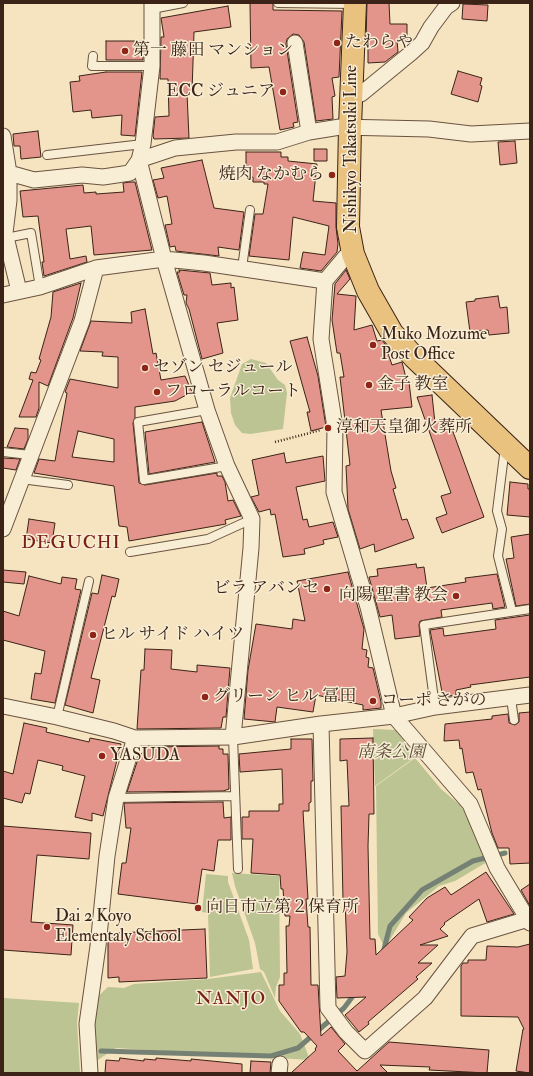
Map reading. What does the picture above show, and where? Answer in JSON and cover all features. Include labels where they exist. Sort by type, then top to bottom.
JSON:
[{"type":"main road","name":"Nishikyo Takatsuki Line","points":[[355,3],[348,227],[354,254],[368,291],[392,333],[414,357],[530,468]]},
{"type":"street","points":[[351,93],[361,94],[411,53],[422,43],[431,27],[446,7],[452,3]]},
{"type":"street","points":[[9,173],[34,180],[82,175],[103,177],[130,173],[139,160],[143,144],[152,66],[152,6]]},
{"type":"street","points":[[295,43],[309,132]]},
{"type":"street","points":[[139,160],[175,148],[236,142],[276,142],[309,132],[350,126],[429,129],[471,134],[530,131]]},
{"type":"street","points":[[3,136],[9,173],[9,200],[5,233],[18,291]]},
{"type":"street","points":[[139,160],[164,259],[207,410],[227,466],[252,519],[251,548],[233,737]]},
{"type":"street","points":[[321,724],[328,1008],[346,1032],[365,1051],[425,998],[472,936],[529,921],[497,868],[470,804],[394,716],[368,607],[334,492],[335,427],[321,339],[325,282],[346,256],[354,254]]},
{"type":"street","points":[[3,295],[40,287],[96,268],[164,259],[242,268],[325,282]]},
{"type":"street","points":[[3,529],[82,321],[96,268]]},
{"type":"street","points":[[3,706],[114,731],[135,738],[233,737],[321,724],[394,716],[435,707],[530,695]]},
{"type":"street","points":[[90,1073],[87,1024],[98,946],[106,856],[116,798],[135,738]]},
{"type":"lane","points":[[152,6],[183,3]]},
{"type":"lane","points":[[278,3],[355,3]]},
{"type":"lane","points":[[92,56],[92,66],[152,66]]},
{"type":"lane","points":[[47,155],[143,144]]},
{"type":"lane","points":[[242,268],[250,210]]},
{"type":"lane","points":[[6,238],[31,233],[40,287]]},
{"type":"lane","points":[[207,410],[138,422],[144,480],[227,466]]},
{"type":"lane","points":[[505,444],[497,511],[502,529],[498,556],[512,611]]},
{"type":"lane","points":[[3,452],[30,455]]},
{"type":"lane","points":[[21,479],[68,485]]},
{"type":"lane","points":[[130,552],[208,539],[252,519]]},
{"type":"lane","points":[[56,717],[89,581]]},
{"type":"lane","points":[[435,707],[424,625],[530,609]]},
{"type":"lane","points":[[511,698],[514,720]]},
{"type":"lane","points":[[233,737],[234,796],[238,869]]},
{"type":"lane","points":[[116,798],[234,796]]},
{"type":"path","points":[[275,442],[323,430]]},
{"type":"green space","points":[[251,359],[266,363],[278,380],[285,385],[287,393],[283,429],[250,434],[242,433],[235,425],[231,413],[230,398],[242,364]]},
{"type":"green space","name":"南条公園","points":[[373,729],[396,730],[415,757],[375,786]]},
{"type":"green space","points":[[415,758],[441,789],[460,805],[472,824],[487,862],[455,881],[439,886],[406,913],[385,948],[378,934],[376,786]]},
{"type":"green space","points":[[232,873],[279,876],[280,977],[276,987],[275,998],[264,972],[260,969],[255,943],[235,886]]},
{"type":"green space","points":[[206,874],[228,876],[228,882],[249,940],[253,969],[210,977],[208,913],[202,912]]},
{"type":"green space","points":[[261,972],[280,1011],[300,1034],[310,1060],[116,1048],[96,1061],[93,1026],[94,1000],[108,987],[124,988],[134,984],[208,979]]},
{"type":"green space","points":[[3,998],[79,1003],[77,1023],[80,1073],[3,1073]]},
{"type":"building","points":[[250,3],[273,3],[273,10],[342,11],[339,77],[332,78],[335,96],[332,97],[333,119],[316,121],[304,42],[299,35],[293,34],[287,39],[286,44],[298,122],[293,123],[294,127],[280,130],[269,67],[251,68]]},
{"type":"building","points":[[367,3],[389,3],[390,24],[407,24],[407,40],[397,40],[398,52],[385,62],[368,63],[368,40],[366,40]]},
{"type":"building","points":[[463,4],[488,5],[487,21],[462,19]]},
{"type":"building","points":[[228,6],[231,27],[194,32],[192,92],[187,93],[189,138],[154,139],[155,117],[169,116],[168,79],[160,79],[161,37],[164,37],[161,18]]},
{"type":"building","name":"第一 藤田 マンション","points":[[106,41],[143,41],[143,60],[106,60]]},
{"type":"building","points":[[458,71],[482,78],[480,85],[482,86],[478,102],[451,94]]},
{"type":"building","points":[[106,72],[142,72],[135,136],[121,135],[122,115],[92,118],[91,110],[73,112],[70,82],[80,81],[79,76]]},
{"type":"building","points":[[38,131],[41,157],[21,159],[20,146],[14,146],[13,134]]},
{"type":"building","points":[[515,141],[517,163],[500,165],[498,142]]},
{"type":"building","points":[[314,149],[327,149],[327,161],[314,161]]},
{"type":"building","points":[[246,152],[281,152],[281,157],[288,157],[288,161],[317,164],[313,201],[336,203],[338,244],[337,252],[321,271],[300,268],[303,252],[325,255],[329,226],[293,217],[289,260],[249,256],[255,214],[263,214],[268,184],[264,184],[264,182],[253,182],[253,177],[246,177]]},
{"type":"building","points":[[202,160],[214,208],[244,212],[239,250],[218,247],[219,256],[176,251],[175,246],[170,247],[165,225],[172,224],[167,196],[158,198],[153,180],[164,178],[161,168]]},
{"type":"building","points":[[135,182],[152,250],[94,255],[91,226],[66,229],[70,259],[86,256],[87,262],[44,276],[42,262],[44,262],[38,216],[23,217],[20,191],[83,185],[84,193],[96,192],[96,194],[124,192],[123,183]]},
{"type":"building","points":[[179,270],[210,273],[212,285],[231,283],[231,288],[234,287],[238,320],[217,323],[223,353],[202,359],[189,309],[186,303],[187,295],[184,295],[177,272],[180,272]]},
{"type":"building","points":[[346,270],[350,279],[337,294],[356,296],[354,330],[372,325],[377,341],[382,340],[385,344],[392,365],[402,362],[407,382],[409,382],[412,407],[381,410],[391,471],[396,488],[393,489],[402,520],[407,519],[414,538],[375,552],[374,544],[360,549],[348,509],[346,466],[350,465],[340,377],[344,377],[340,353],[337,353],[332,320],[335,284]]},
{"type":"building","points":[[81,283],[73,318],[48,386],[39,382],[39,408],[36,417],[19,417],[33,380],[29,379],[31,372],[36,373],[41,360],[39,359],[51,317],[53,292]]},
{"type":"building","points":[[498,296],[500,308],[507,307],[509,333],[489,335],[488,330],[470,332],[466,302],[475,301],[475,299]]},
{"type":"building","points":[[145,309],[153,354],[156,353],[161,380],[185,376],[192,392],[175,401],[135,407],[135,418],[133,423],[139,483],[145,485],[217,473],[217,476],[222,476],[225,482],[228,501],[233,500],[241,516],[225,520],[226,524],[129,541],[127,527],[119,526],[114,486],[34,473],[39,459],[55,461],[67,393],[65,392],[70,379],[118,388],[118,357],[102,356],[103,352],[80,351],[91,321],[132,323],[131,312]],"holes":[[[78,431],[114,439],[114,462],[72,457]]]},
{"type":"building","points":[[307,337],[318,376],[326,427],[311,431],[307,412],[310,412],[290,341]]},
{"type":"building","points":[[432,395],[435,423],[448,418],[484,517],[442,533],[436,518],[447,514],[441,496],[451,493],[417,397]]},
{"type":"building","points":[[202,422],[215,462],[149,474],[145,432]]},
{"type":"building","points":[[15,428],[28,429],[28,439],[24,449],[7,447]]},
{"type":"building","points":[[284,453],[286,463],[323,456],[325,481],[296,487],[303,520],[307,519],[309,527],[333,522],[338,537],[323,540],[324,544],[304,549],[305,554],[283,557],[275,514],[271,515],[270,509],[259,512],[251,497],[259,495],[252,460]]},
{"type":"building","points":[[3,458],[20,459],[16,470],[3,468]]},
{"type":"building","points":[[510,482],[528,484],[528,489],[530,489],[530,517],[507,515]]},
{"type":"building","points":[[29,519],[55,523],[52,543],[26,539]]},
{"type":"building","points":[[530,534],[530,604],[516,606],[506,559],[514,558],[511,537]]},
{"type":"building","points":[[416,564],[417,568],[424,567],[427,588],[466,582],[465,578],[497,574],[505,607],[493,609],[492,603],[441,610],[442,617],[420,621],[420,636],[395,639],[392,615],[380,617],[369,577],[378,576],[377,569]]},
{"type":"building","points":[[3,570],[26,572],[24,584],[3,582]]},
{"type":"building","points":[[348,572],[364,629],[362,649],[367,650],[366,657],[369,658],[368,667],[373,668],[381,708],[363,710],[363,705],[316,695],[313,712],[277,707],[275,722],[244,719],[248,670],[256,624],[292,629],[293,619],[305,621],[297,581]]},
{"type":"building","points":[[102,575],[119,579],[115,597],[112,596],[91,678],[100,680],[93,713],[65,705],[92,593],[98,594]]},
{"type":"building","points":[[29,576],[61,584],[62,577],[77,579],[75,589],[81,590],[55,703],[31,699],[35,673],[41,674],[45,651],[3,640],[3,611],[19,616]]},
{"type":"building","points":[[530,615],[530,677],[470,685],[471,687],[456,690],[456,695],[443,697],[430,630],[443,628],[444,636],[496,629],[495,620]]},
{"type":"building","points":[[145,649],[172,650],[171,669],[197,672],[197,665],[230,668],[226,717],[223,717],[221,728],[137,729],[141,670],[144,670]]},
{"type":"building","points":[[530,712],[530,863],[510,864],[509,848],[498,848],[492,833],[481,789],[478,790],[473,772],[466,773],[462,748],[460,749],[459,740],[444,741],[445,724],[492,719],[492,716],[508,714],[509,723],[515,725],[519,722],[519,713]]},
{"type":"building","points":[[24,723],[47,728],[46,732],[89,742],[90,738],[121,744],[103,816],[92,813],[92,821],[75,817],[85,776],[62,770],[63,766],[38,760],[30,794],[25,793],[22,803],[3,798],[3,771],[13,774]]},
{"type":"building","points":[[373,738],[374,814],[369,814],[368,846],[370,939],[375,939],[376,955],[413,920],[409,917],[427,898],[445,887],[451,895],[486,872],[514,914],[487,922],[479,899],[444,923],[445,924],[440,929],[448,936],[420,945],[438,945],[418,963],[432,963],[416,977],[418,979],[368,1022],[369,1024],[359,1032],[345,1015],[366,997],[337,998],[336,977],[345,976],[347,952],[345,900],[343,900],[341,806],[349,806],[347,760],[340,761],[340,739]]},
{"type":"building","points":[[291,739],[312,739],[313,781],[311,781],[311,802],[309,803],[309,811],[303,811],[308,899],[306,899],[308,927],[310,927],[311,985],[318,985],[321,1036],[331,1027],[345,1044],[338,1051],[357,1071],[389,1042],[489,1050],[487,1073],[429,1070],[430,1067],[380,1065],[388,1073],[291,1073],[316,1050],[315,1049],[317,1046],[304,1032],[301,1032],[279,1001],[279,985],[284,985],[284,973],[287,973],[286,926],[289,926],[290,916],[285,916],[283,889],[281,889],[280,875],[251,873],[253,839],[242,839],[242,817],[249,817],[249,811],[279,811],[279,804],[283,804],[282,769],[240,772],[239,754],[291,749]]},
{"type":"building","points":[[219,746],[219,749],[223,749],[223,754],[228,754],[229,789],[223,791],[127,792],[139,756],[148,747]]},
{"type":"building","points":[[223,802],[224,818],[231,817],[231,840],[218,840],[214,871],[202,869],[197,904],[118,894],[122,863],[126,863],[131,828],[126,828],[124,803]]},
{"type":"building","points":[[3,826],[91,833],[89,859],[37,855],[31,922],[73,925],[71,955],[3,950]]},
{"type":"building","points":[[530,884],[530,906],[521,890]]},
{"type":"building","points":[[205,929],[207,978],[119,982],[119,977],[108,978],[108,938],[116,938],[116,933]]},
{"type":"building","points":[[530,944],[530,1073],[516,1071],[524,1029],[518,1017],[461,1016],[461,966],[463,963],[468,963],[468,960],[486,960],[487,946],[518,947]]},
{"type":"building","points":[[120,1058],[144,1061],[144,1059],[156,1060],[156,1058],[191,1061],[191,1059],[242,1064],[242,1073],[105,1073],[106,1060],[119,1061]]},
{"type":"building","points":[[251,1061],[271,1062],[270,1073],[250,1073]]},
{"type":"waterway","points":[[383,953],[390,926],[422,890],[473,861],[505,853]]},
{"type":"waterway","points":[[101,1051],[271,1056],[298,1048],[344,1008],[356,992]]},
{"type":"place","name":"たわらや","points":[[337,43]]},
{"type":"place","name":"第一 藤田 マンション","points":[[125,51]]},
{"type":"place","name":"ECC ジュニア","points":[[283,92]]},
{"type":"place","name":"焼肉 なかむら","points":[[332,175]]},
{"type":"place","name":"Muko Mozume Post Office","points":[[373,345]]},
{"type":"place","name":"セゾン セジュール","points":[[145,368]]},
{"type":"place","name":"金子 教室","points":[[369,385]]},
{"type":"place","name":"フローラルコート","points":[[157,392]]},
{"type":"place","name":"淳和天皇御火葬所","points":[[328,428]]},
{"type":"place","name":"ビラ アバンセ","points":[[327,589]]},
{"type":"place","name":"向陽 聖書 教会","points":[[456,596]]},
{"type":"place","name":"ヒル サイド ハイツ","points":[[93,635]]},
{"type":"place","name":"グリーン ヒル 冨田","points":[[205,697]]},
{"type":"place","name":"コーポ さがの","points":[[373,701]]},
{"type":"place","name":"YASUDA","points":[[102,756]]},
{"type":"place","name":"向日市立第２保育所","points":[[198,908]]},
{"type":"place","name":"Dai 2 Koyo Elementaly School","points":[[47,927]]},
{"type":"district","name":"DEGUCHI","points":[[71,544]]},
{"type":"district","name":"NANJO","points":[[231,1000]]}]
